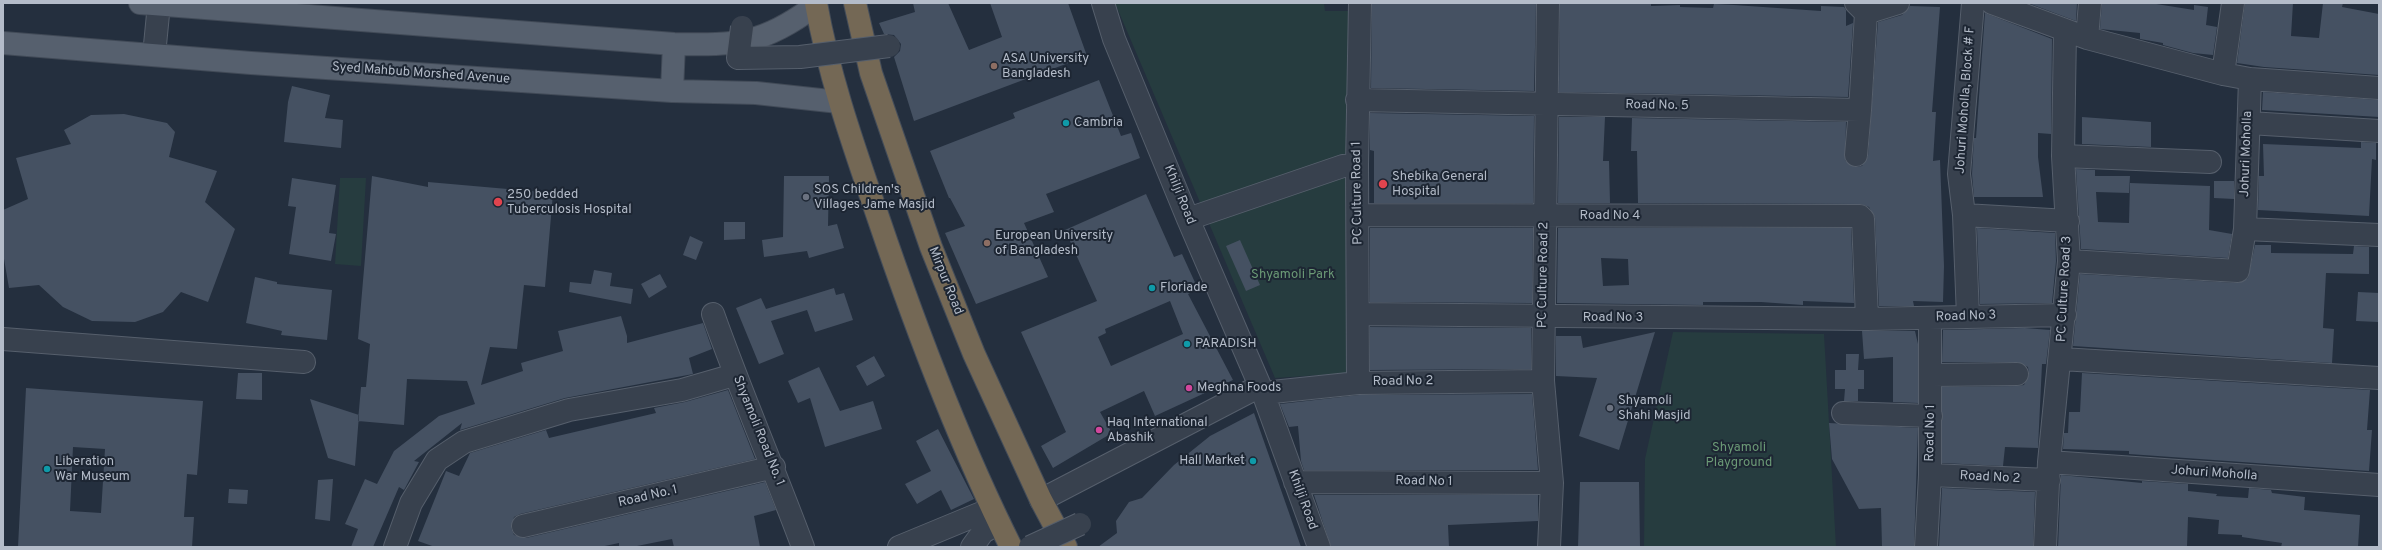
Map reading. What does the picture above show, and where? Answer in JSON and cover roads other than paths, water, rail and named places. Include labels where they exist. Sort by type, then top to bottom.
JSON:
[{"type":"highway","name":"Mirpur Road","points":[[855,3],[871,73],[931,247],[974,354],[1041,500],[1062,540]]},
{"type":"highway","points":[[816,4],[839,102],[916,329],[995,516],[1011,547]]},
{"type":"main road","points":[[150,4],[674,44],[742,42],[761,38],[795,20],[816,4]]},
{"type":"main road","name":"Syed Mahbub Morshed Avenue","points":[[3,43],[672,91],[756,93],[839,102]]},
{"type":"main road","points":[[672,91],[674,44]]},
{"type":"street","name":"Khilji Road","points":[[1103,3],[1114,39],[1188,219],[1261,389],[1319,547]]},
{"type":"street","name":"PC Culture Road 1","points":[[1358,383],[1359,314],[1356,165],[1360,3]]},
{"type":"street","name":"PC Culture Road 2","points":[[1548,3],[1545,105],[1546,216],[1543,381],[1552,483],[1549,547]]},
{"type":"street","points":[[1856,155],[1860,110],[1861,8],[1898,3]]},
{"type":"street","name":"Johuri Moholla, Block # F","points":[[1968,317],[1964,215],[1958,174],[1973,3]]},
{"type":"street","points":[[1992,3],[2086,38],[2223,74],[2250,79],[2379,88]]},
{"type":"street","points":[[2086,38],[2090,3]]},
{"type":"street","points":[[2223,74],[2233,3]]},
{"type":"street","points":[[150,4],[154,55]]},
{"type":"street","points":[[742,27],[738,58],[800,57],[889,46]]},
{"type":"street","name":"PC Culture Road 3","points":[[2045,547],[2049,471],[2061,359],[2069,261],[2068,221],[2063,156],[2065,31]]},
{"type":"street","name":"Johuri Moholla","points":[[2069,261],[2238,271],[2245,230],[2250,79]]},
{"type":"street","name":"Road No. 5","points":[[1357,100],[1545,105],[1860,110]]},
{"type":"street","points":[[2249,123],[2379,130]]},
{"type":"street","points":[[2063,156],[2210,162]]},
{"type":"street","points":[[1188,219],[1343,166],[1356,165]]},
{"type":"street","name":"Road No 4","points":[[1358,215],[1862,217],[1867,319]]},
{"type":"street","points":[[1964,215],[2068,221]]},
{"type":"street","points":[[2245,230],[2379,235]]},
{"type":"street","name":"Shyamoli Road No. 1","points":[[713,314],[734,375],[774,467],[802,547]]},
{"type":"street","name":"Road No 3","points":[[1359,314],[1543,318],[1867,319],[2065,315]]},
{"type":"street","name":"Road No 1","points":[[1926,547],[1930,475],[1932,375],[1930,318]]},
{"type":"street","points":[[3,339],[304,362]]},
{"type":"street","points":[[2061,359],[2379,378]]},
{"type":"street","points":[[1932,375],[2017,374]]},
{"type":"street","points":[[395,547],[411,503],[437,460],[464,442],[569,410],[682,390],[734,375]]},
{"type":"street","name":"Road No 2","points":[[1261,389],[1358,383],[1543,381]]},
{"type":"street","points":[[1041,500],[1261,389]]},
{"type":"street","points":[[1843,413],[1931,416]]},
{"type":"street","name":"Road No. 1","points":[[523,526],[774,467]]},
{"type":"street","name":"Johuri Moholla","points":[[2049,471],[2379,485]]},
{"type":"street","name":"Road No 2","points":[[1930,475],[2049,471]]},
{"type":"street","name":"Road No 1","points":[[1296,482],[1552,483]]},
{"type":"street","points":[[899,547],[995,516]]},
{"type":"street","points":[[972,547],[995,516]]},
{"type":"street","points":[[1030,547],[1062,540],[1080,524]]},
{"type":"place","name":"ASA University Bangladesh","points":[[994,66]]},
{"type":"place","name":"Cambria","points":[[1066,123]]},
{"type":"place","name":"Shebika General Hospital","points":[[1383,184]]},
{"type":"place","name":"SOS Children's Villages Jame Masjid","points":[[806,197]]},
{"type":"place","name":"250 bedded Tuberculosis Hospital","points":[[498,202]]},
{"type":"place","name":"European University of Bangladesh","points":[[987,243]]},
{"type":"place","name":"Floriade","points":[[1152,288]]},
{"type":"place","name":"PARADISH","points":[[1187,344]]},
{"type":"place","name":"Meghna Foods","points":[[1189,388]]},
{"type":"place","name":"Shyamoli Shahi Masjid","points":[[1610,408]]},
{"type":"place","name":"Haq International Abashik","points":[[1099,430]]},
{"type":"place","name":"Hall Market","points":[[1253,461]]},
{"type":"place","name":"Liberation War Museum","points":[[47,469]]},
{"type":"park label","name":"Shyamoli Park","points":[[1293,275]]},
{"type":"park label","name":"Shyamoli Playground","points":[[1739,456]]}]
